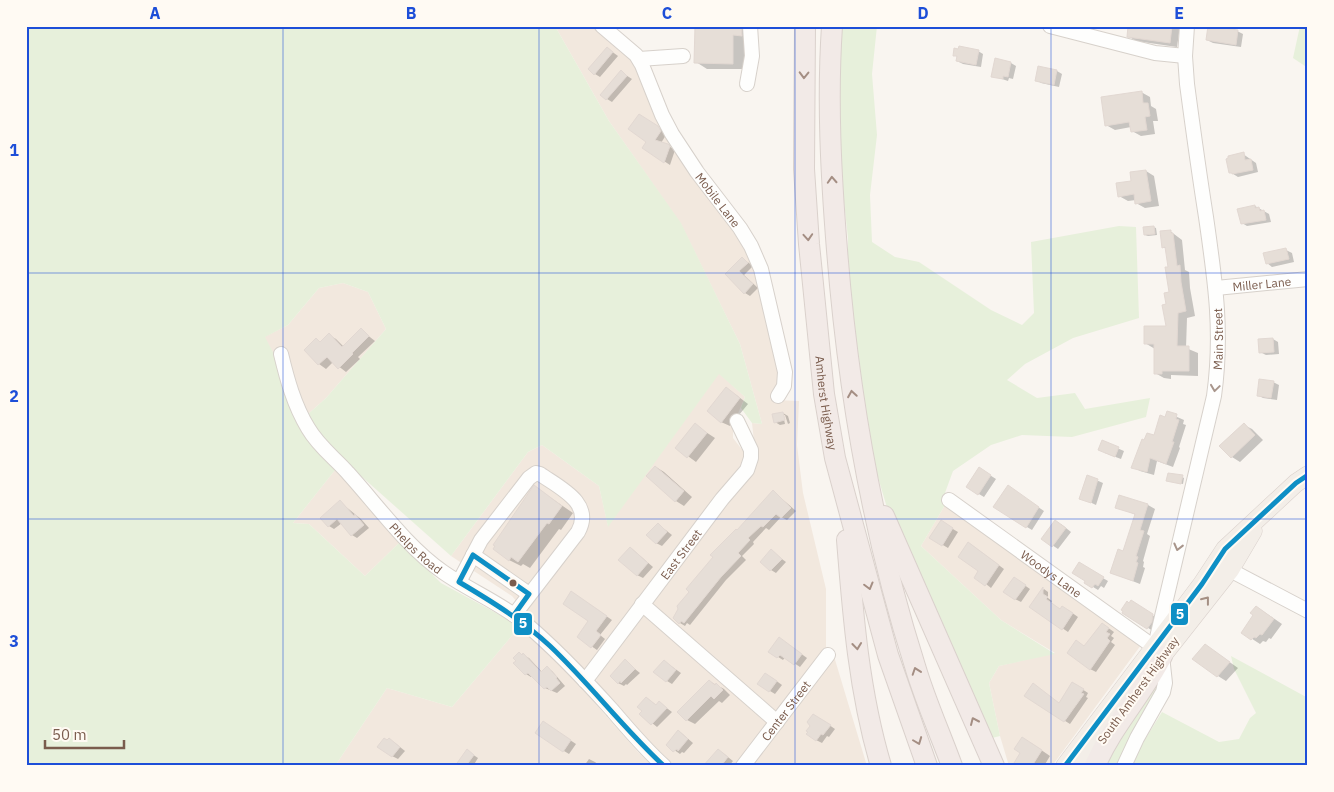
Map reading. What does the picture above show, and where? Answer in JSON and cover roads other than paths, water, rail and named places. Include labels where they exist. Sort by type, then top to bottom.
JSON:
[{"type":"highway","name":"Amherst Highway","points":[[805,26],[804,169],[809,244],[824,394],[835,458],[888,655],[927,766]]},
{"type":"highway","name":"Amherst Highway","points":[[832,26],[829,98],[832,183],[842,313],[852,394],[865,474],[893,591],[915,667],[952,766]]},
{"type":"highway","points":[[859,432],[883,513],[994,766]]},
{"type":"highway","points":[[835,458],[847,532],[862,684],[881,766]]},
{"type":"highway","points":[[1095,766],[1111,734],[1151,676],[1158,651]]},
{"type":"main road","name":"South Amherst Highway","points":[[1083,766],[1225,549],[1296,483],[1308,475]]},
{"type":"main road","name":"South Amherst Highway","points":[[1065,766],[1158,651],[1230,570],[1262,515]]},
{"type":"street","name":"Mobile Lane","points":[[602,26],[639,59],[672,134],[751,246],[761,269],[785,372],[784,386],[778,396]]},
{"type":"street","points":[[746,84],[752,56],[750,26]]},
{"type":"street","points":[[1050,26],[1155,53],[1185,56]]},
{"type":"street","name":"Main Street","points":[[1124,766],[1137,738],[1163,692],[1165,683],[1158,651],[1214,396],[1219,346],[1216,288],[1187,84],[1185,56],[1187,26]]},
{"type":"street","points":[[639,59],[684,56]]},
{"type":"street","name":"Miller Lane","points":[[1216,288],[1308,279]]},
{"type":"street","name":"Phelps Road","points":[[281,354],[289,385],[300,412],[317,442],[327,454],[346,470],[426,558],[459,582],[514,615],[558,652],[640,744],[664,766]]},
{"type":"street","name":"East Street","points":[[585,681],[722,499],[748,470],[751,458],[750,450],[737,422]]},
{"type":"street","points":[[459,582],[472,555],[493,523],[529,478],[536,473],[540,474],[578,503],[582,511],[582,521],[578,532],[514,615]]},
{"type":"street","name":"Woodys Lane","points":[[949,500],[1158,651]]},
{"type":"street","points":[[472,555],[529,594]]},
{"type":"street","points":[[1230,570],[1308,612]]},
{"type":"street","points":[[642,604],[777,722]]},
{"type":"street","name":"Center Street","points":[[744,766],[828,655]]}]
